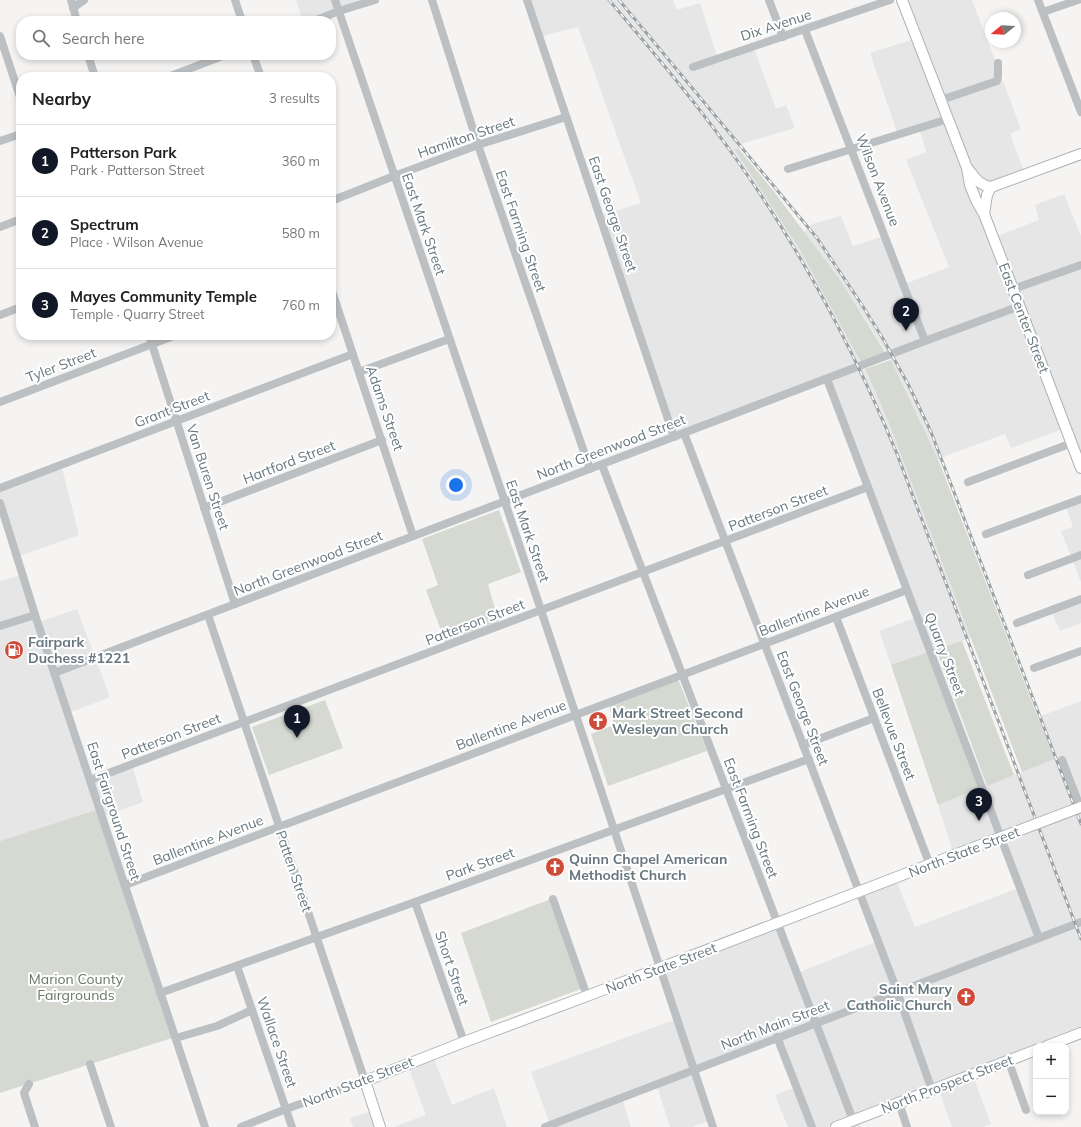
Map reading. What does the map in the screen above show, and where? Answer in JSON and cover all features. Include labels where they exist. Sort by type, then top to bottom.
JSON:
[{"type":"main road","name":"East Center Street","points":[[902,0],[967,168],[970,185],[984,214],[1081,468]]},
{"type":"main road","points":[[984,214],[986,195],[991,187],[1081,154]]},
{"type":"main road","name":"East Center Street","points":[[967,168],[976,181],[984,186],[991,187]]},
{"type":"main road","name":"North State Street","points":[[364,1081],[1081,808]]},
{"type":"main road","points":[[1055,1043],[1081,1033]]},
{"type":"main road","name":"North Prospect Street","points":[[836,1127],[1033,1051]]},
{"type":"main road","name":"Patten Street","points":[[364,1081],[380,1127]]},
{"type":"street","points":[[71,0],[75,16]]},
{"type":"street","points":[[73,8],[84,0]]},
{"type":"street","points":[[235,0],[240,16]]},
{"type":"street","name":"East Mark Street","points":[[335,0],[714,1127]]},
{"type":"street","points":[[326,16],[375,0]]},
{"type":"street","name":"East Farming Street","points":[[432,0],[478,145],[590,469]]},
{"type":"street","name":"East George Street","points":[[527,0],[674,437]]},
{"type":"street","points":[[769,0],[783,37]]},
{"type":"street","name":"Dix Avenue","points":[[693,67],[890,0]]},
{"type":"street","points":[[1038,0],[1079,99],[1081,112]]},
{"type":"street","points":[[1043,12],[1078,0]]},
{"type":"street","name":"Wilson Avenue","points":[[805,30],[925,341]]},
{"type":"street","points":[[0,36],[16,85]]},
{"type":"street","points":[[90,60],[93,72]]},
{"type":"street","points":[[181,72],[212,60]]},
{"type":"street","points":[[256,60],[259,72]]},
{"type":"street","points":[[941,100],[997,81],[998,63]]},
{"type":"street","name":"Hamilton Street","points":[[336,199],[478,145],[566,117]]},
{"type":"street","points":[[788,169],[948,119]]},
{"type":"street","points":[[0,141],[16,136]]},
{"type":"street","points":[[0,227],[16,221]]},
{"type":"street","points":[[1013,289],[1081,265]]},
{"type":"street","name":"Adams Street","points":[[336,303],[414,536]]},
{"type":"street","name":"North Greenwood Street","points":[[54,673],[1020,306]]},
{"type":"street","points":[[0,315],[16,309]]},
{"type":"street","points":[[359,372],[449,338]]},
{"type":"street","name":"Van Buren Street","points":[[151,340],[235,604]]},
{"type":"street","name":"Tyler Street","points":[[0,402],[163,340]]},
{"type":"street","name":"Grant Street","points":[[0,488],[353,354]]},
{"type":"street","name":"Quarry Street","points":[[827,379],[1039,938]]},
{"type":"street","name":"East George Street","points":[[684,433],[897,992],[932,1090]]},
{"type":"street","name":"Hartford Street","points":[[204,508],[382,440]]},
{"type":"street","points":[[968,482],[1072,443]]},
{"type":"street","name":"East Farming Street","points":[[602,464],[853,1120]]},
{"type":"street","name":"Patterson Street","points":[[90,780],[868,488]]},
{"type":"street","points":[[986,534],[1081,499]]},
{"type":"street","name":"East Fairground Street","points":[[0,503],[54,673],[205,1127]]},
{"type":"street","points":[[1028,575],[1081,555]]},
{"type":"street","name":"Ballentine Avenue","points":[[125,885],[907,590]]},
{"type":"street","points":[[1017,623],[1081,599]]},
{"type":"street","points":[[0,626],[35,614]]},
{"type":"street","name":"Patten Street","points":[[208,615],[364,1081]]},
{"type":"street","name":"Bellevue Street","points":[[836,617],[928,860]]},
{"type":"street","points":[[1034,668],[1081,651]]},
{"type":"street","points":[[803,745],[874,718]]},
{"type":"street","name":"Park Street","points":[[160,993],[809,759]]},
{"type":"street","points":[[1062,760],[1081,808]]},
{"type":"street","points":[[553,899],[587,996]]},
{"type":"street","name":"Short Street","points":[[415,902],[464,1042]]},
{"type":"street","name":"North Main Street","points":[[545,1127],[1081,922]]},
{"type":"street","name":"Wallace Street","points":[[237,966],[292,1127]]},
{"type":"street","points":[[176,1038],[217,1026],[252,1010]]},
{"type":"street","points":[[777,1037],[812,1127]]},
{"type":"street","points":[[90,1064],[111,1127]]},
{"type":"street","points":[[1011,1068],[1026,1110]]},
{"type":"street","name":"North State Street","points":[[241,1127],[364,1081]]},
{"type":"street","points":[[29,1084],[24,1093],[35,1127]]},
{"type":"street","points":[[899,1103],[907,1127]]},
{"type":"shaded area","points":[[296,0],[376,0],[330,16],[301,16]]},
{"type":"shaded area","points":[[526,0],[673,0],[677,10],[700,3],[718,59],[754,48],[776,109],[786,105],[795,128],[744,143],[736,150],[800,250],[858,355],[888,421],[971,638],[891,665],[879,631],[920,616],[828,379],[673,438],[599,216],[641,203],[578,27],[539,37]]},
{"type":"shaded area","points":[[901,0],[972,0],[985,34],[985,48],[990,48],[1021,129],[1010,134],[1026,176],[978,192],[995,237],[1039,220],[1035,205],[1064,194],[1081,236],[1081,462],[1068,427],[1011,448],[1005,434],[938,459],[891,360],[841,281],[804,232],[812,224],[841,216],[853,246],[884,236],[902,285],[949,267],[906,160],[926,152],[920,131],[899,138],[870,53],[917,38]]},
{"type":"shaded area","points":[[61,464],[79,535],[17,557],[0,503],[0,489]]},
{"type":"shaded area","points":[[1081,498],[1081,582],[1061,531],[1073,527],[1065,504]]},
{"type":"shaded area","points":[[24,574],[39,622],[77,609],[110,697],[69,713],[91,781],[132,765],[143,802],[99,818],[96,811],[0,841],[0,581]]},
{"type":"shaded area","points":[[1081,599],[1081,623],[1060,631],[1051,610]]},
{"type":"shaded area","points":[[1081,701],[1081,1038],[1062,1043],[1033,1043],[1033,1047],[973,1076],[991,1124],[983,1127],[952,1127],[938,1088],[858,1120],[860,1127],[852,1127],[850,1122],[838,1127],[788,1127],[775,1095],[796,1087],[778,1037],[696,1068],[712,1119],[692,1127],[670,1127],[656,1083],[621,1095],[631,1127],[543,1127],[550,1124],[531,1072],[677,1019],[662,968],[777,922],[797,973],[878,941],[858,892],[895,878],[915,927],[1021,887],[1002,837],[954,855],[938,805],[1053,759],[1038,717]]},
{"type":"shaded area","points":[[432,1054],[452,1105],[494,1088],[507,1127],[394,1127],[426,1115],[407,1064]]},
{"type":"shaded area","points":[[375,1110],[380,1127],[353,1127],[350,1118]]},
{"type":"green space","points":[[738,148],[772,189],[841,281],[886,354],[861,362],[800,250],[735,150]]},
{"type":"green space","points":[[891,360],[938,459],[1054,759],[1022,772],[888,421],[865,369]]},
{"type":"green space","points":[[499,510],[521,572],[488,584],[499,623],[446,644],[426,590],[438,585],[422,539]]},
{"type":"green space","points":[[962,641],[1014,775],[987,786],[936,649]]},
{"type":"green space","points":[[931,651],[980,788],[938,805],[891,665]]},
{"type":"green space","points":[[678,679],[707,751],[608,786],[591,734],[614,725],[609,705]]},
{"type":"green space","points":[[325,700],[343,748],[269,775],[252,727]]},
{"type":"green space","name":"Marion County Fairgrounds","points":[[96,810],[172,1038],[0,1093],[0,841]]},
{"type":"green space","points":[[551,899],[581,989],[491,1022],[461,933]]},
{"type":"railway","points":[[609,0],[692,100],[724,142],[762,197],[806,268],[864,378],[897,454],[1081,939]]},
{"type":"railway","points":[[619,0],[817,238],[882,337],[909,386],[931,432],[1081,824]]},
{"type":"place","name":"Spectrum","points":[[906,331]]},
{"type":"place","name":"Fairpark Duchess #1221","points":[[14,650]]},
{"type":"place","name":"Mark Street Second Wesleyan Church","points":[[598,721]]},
{"type":"place","name":"Patterson Park","points":[[297,738]]},
{"type":"place","name":"Mayes Community Temple","points":[[979,821]]},
{"type":"place","name":"Quinn Chapel American Methodist Church","points":[[555,867]]},
{"type":"place","name":"Saint Mary Catholic Church","points":[[966,997]]}]
